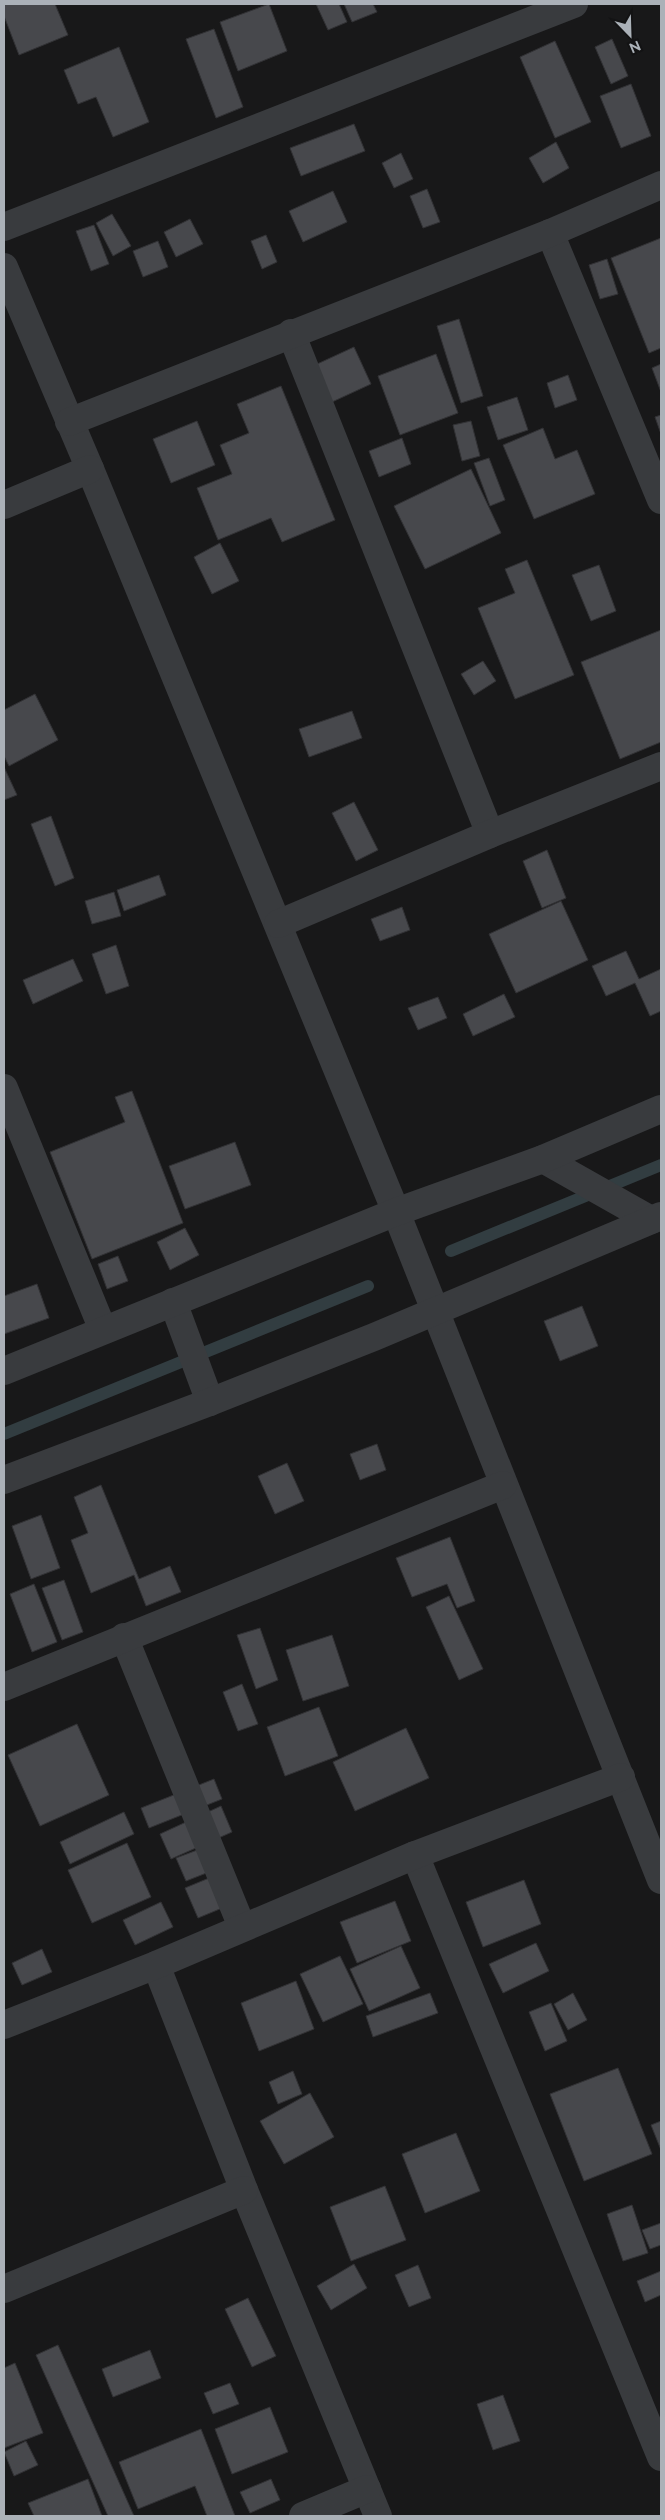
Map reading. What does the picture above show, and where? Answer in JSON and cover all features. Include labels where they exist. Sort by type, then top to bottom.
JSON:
[{"type":"street","points":[[4,227],[574,4]]},
{"type":"street","points":[[70,422],[291,333],[550,233],[661,185]]},
{"type":"street","points":[[550,233],[661,500]]},
{"type":"street","points":[[4,267],[90,469],[396,1212],[503,1486],[661,1880]]},
{"type":"street","points":[[291,333],[490,834]]},
{"type":"street","points":[[4,505],[90,469]]},
{"type":"street","points":[[278,924],[490,834],[661,766]]},
{"type":"street","points":[[4,1088],[103,1330]]},
{"type":"street","points":[[4,1371],[396,1212],[543,1159],[661,1109]]},
{"type":"street","points":[[543,1159],[656,1218]]},
{"type":"street","points":[[4,1480],[210,1402],[435,1312],[656,1218]]},
{"type":"street","points":[[173,1302],[210,1402]]},
{"type":"street","points":[[4,1687],[124,1637],[503,1486]]},
{"type":"street","points":[[124,1637],[242,1927]]},
{"type":"street","points":[[4,2025],[156,1965],[415,1855],[621,1777]]},
{"type":"street","points":[[415,1855],[661,2457]]},
{"type":"street","points":[[156,1965],[244,2190],[378,2516]]},
{"type":"street","points":[[4,2289],[244,2190]]},
{"type":"street","points":[[303,2516],[366,2490]]},
{"type":"building","points":[[4,4],[55,4],[68,35],[19,55],[4,16]]},
{"type":"building","points":[[269,4],[287,51],[238,71],[220,22]]},
{"type":"building","points":[[316,4],[339,4],[347,22],[328,30]]},
{"type":"building","points":[[344,4],[373,4],[377,12],[352,22]]},
{"type":"building","points":[[214,29],[243,107],[216,118],[186,39]]},
{"type":"building","points":[[612,39],[628,76],[611,84],[595,47]]},
{"type":"building","points":[[555,41],[591,122],[555,138],[520,57]]},
{"type":"building","points":[[119,47],[149,122],[113,137],[96,97],[78,104],[64,70]]},
{"type":"building","points":[[631,84],[651,136],[621,148],[600,96]]},
{"type":"building","points":[[354,124],[365,151],[301,176],[290,148]]},
{"type":"building","points":[[556,142],[569,168],[543,183],[529,158]]},
{"type":"building","points":[[401,153],[413,179],[394,188],[382,163]]},
{"type":"building","points":[[427,189],[440,222],[423,228],[410,196]]},
{"type":"building","points":[[333,191],[347,222],[303,242],[289,211]]},
{"type":"building","points":[[112,214],[131,246],[113,256],[96,223]]},
{"type":"building","points":[[190,219],[203,244],[176,257],[164,232]]},
{"type":"building","points":[[94,225],[109,264],[91,271],[76,231]]},
{"type":"building","points":[[266,235],[277,262],[262,269],[251,241]]},
{"type":"building","points":[[661,238],[661,348],[649,353],[611,258]]},
{"type":"building","points":[[158,241],[168,267],[143,277],[133,251]]},
{"type":"building","points":[[607,259],[618,294],[600,299],[589,265]]},
{"type":"building","points":[[459,319],[483,396],[461,403],[437,326]]},
{"type":"building","points":[[354,347],[371,384],[332,402],[315,365]]},
{"type":"building","points":[[436,354],[458,413],[400,435],[378,376]]},
{"type":"building","points":[[661,364],[661,392],[652,368]]},
{"type":"building","points":[[568,375],[577,400],[555,408],[547,383]]},
{"type":"building","points":[[281,386],[335,520],[282,542],[271,518],[218,540],[197,488],[232,474],[220,445],[249,433],[237,404]]},
{"type":"building","points":[[517,397],[528,430],[498,440],[487,407]]},
{"type":"building","points":[[661,415],[661,434],[655,417]]},
{"type":"building","points":[[197,421],[215,465],[171,483],[153,439]]},
{"type":"building","points":[[471,421],[480,456],[462,461],[453,425]]},
{"type":"building","points":[[543,428],[555,459],[577,450],[595,494],[534,519],[503,445]]},
{"type":"building","points":[[402,438],[411,464],[379,477],[369,451]]},
{"type":"building","points":[[489,458],[505,500],[490,506],[474,463]]},
{"type":"building","points":[[471,469],[501,533],[425,569],[394,506]]},
{"type":"building","points":[[220,543],[239,581],[212,594],[194,557]]},
{"type":"building","points":[[527,560],[574,675],[515,699],[478,608],[515,593],[505,569]]},
{"type":"building","points":[[599,565],[616,611],[591,621],[572,575]]},
{"type":"building","points":[[661,630],[661,742],[620,759],[581,662]]},
{"type":"building","points":[[483,661],[496,681],[474,695],[461,674]]},
{"type":"building","points":[[35,694],[58,740],[9,766],[4,756],[4,710]]},
{"type":"building","points":[[352,711],[362,738],[309,757],[299,729]]},
{"type":"building","points":[[4,767],[17,795],[4,800]]},
{"type":"building","points":[[354,802],[378,850],[356,861],[332,813]]},
{"type":"building","points":[[51,816],[74,878],[55,886],[31,824]]},
{"type":"building","points":[[547,850],[566,898],[542,908],[523,861]]},
{"type":"building","points":[[159,875],[166,895],[124,911],[117,890]]},
{"type":"building","points":[[114,892],[121,916],[92,924],[85,901]]},
{"type":"building","points":[[561,901],[588,960],[516,993],[489,934]]},
{"type":"building","points":[[402,907],[410,930],[380,941],[371,919]]},
{"type":"building","points":[[116,945],[129,986],[106,994],[92,954]]},
{"type":"building","points":[[626,951],[639,979],[661,969],[661,1011],[650,1016],[635,983],[606,996],[592,966]]},
{"type":"building","points":[[73,959],[83,981],[33,1004],[23,980]]},
{"type":"building","points":[[504,994],[515,1017],[473,1036],[463,1014]]},
{"type":"building","points":[[438,997],[447,1018],[418,1030],[408,1008]]},
{"type":"building","points":[[132,1091],[183,1223],[92,1259],[50,1152],[125,1122],[115,1097]]},
{"type":"building","points":[[235,1142],[251,1185],[185,1209],[169,1166]]},
{"type":"building","points":[[185,1228],[199,1255],[170,1270],[157,1242]]},
{"type":"building","points":[[118,1256],[128,1281],[107,1289],[98,1264]]},
{"type":"building","points":[[37,1284],[49,1318],[4,1334],[4,1296]]},
{"type":"building","points":[[582,1306],[598,1346],[560,1361],[544,1321]]},
{"type":"building","points":[[377,1444],[386,1470],[360,1480],[350,1454]]},
{"type":"building","points":[[287,1463],[304,1501],[275,1514],[258,1476]]},
{"type":"building","points":[[101,1485],[139,1579],[170,1566],[181,1592],[146,1606],[134,1575],[91,1593],[71,1540],[88,1533],[74,1497]]},
{"type":"building","points":[[41,1515],[60,1568],[31,1579],[12,1526]]},
{"type":"building","points":[[450,1537],[475,1601],[457,1608],[447,1584],[412,1597],[396,1558]]},
{"type":"building","points":[[64,1580],[83,1632],[62,1640],[42,1588]]},
{"type":"building","points":[[34,1584],[57,1642],[32,1652],[10,1594]]},
{"type":"building","points":[[449,1596],[483,1669],[459,1680],[426,1607]]},
{"type":"building","points":[[260,1628],[278,1680],[256,1689],[237,1635]]},
{"type":"building","points":[[332,1635],[349,1686],[303,1701],[286,1650]]},
{"type":"building","points":[[242,1684],[258,1724],[238,1731],[223,1692]]},
{"type":"building","points":[[319,1707],[338,1756],[285,1776],[267,1727]]},
{"type":"building","points":[[77,1724],[109,1795],[40,1826],[8,1755]]},
{"type":"building","points":[[406,1728],[429,1778],[355,1811],[333,1762]]},
{"type":"building","points":[[214,1779],[222,1799],[149,1828],[141,1808]]},
{"type":"building","points":[[221,1806],[232,1832],[171,1859],[160,1834]]},
{"type":"building","points":[[124,1812],[134,1834],[70,1864],[60,1842]]},
{"type":"building","points":[[127,1843],[151,1897],[92,1923],[68,1870]]},
{"type":"building","points":[[200,1849],[209,1872],[186,1881],[176,1858]]},
{"type":"building","points":[[214,1876],[227,1906],[198,1918],[185,1888]]},
{"type":"building","points":[[524,1880],[541,1924],[483,1947],[466,1902]]},
{"type":"building","points":[[395,1901],[411,1941],[357,1963],[340,1922]]},
{"type":"building","points":[[161,1902],[173,1927],[135,1945],[123,1920]]},
{"type":"building","points":[[536,1943],[549,1971],[503,1993],[489,1964]]},
{"type":"building","points":[[401,1946],[420,1988],[369,2011],[350,1969]]},
{"type":"building","points":[[42,1949],[52,1972],[22,1985],[12,1963]]},
{"type":"building","points":[[340,1956],[363,2004],[323,2022],[300,1974]]},
{"type":"building","points":[[296,1981],[314,2029],[259,2051],[241,2003]]},
{"type":"building","points":[[430,1993],[438,2013],[373,2037],[366,2016]]},
{"type":"building","points":[[573,1993],[587,2020],[568,2030],[554,2004]]},
{"type":"building","points":[[551,2003],[567,2041],[545,2051],[529,2012]]},
{"type":"building","points":[[618,2068],[652,2154],[584,2181],[550,2094]]},
{"type":"building","points":[[293,2071],[302,2094],[278,2104],[269,2082]]},
{"type":"building","points":[[310,2093],[334,2137],[284,2164],[260,2121]]},
{"type":"building","points":[[661,2121],[661,2150],[651,2125]]},
{"type":"building","points":[[456,2133],[480,2191],[425,2213],[402,2154]]},
{"type":"building","points":[[385,2186],[406,2240],[351,2261],[330,2207]]},
{"type":"building","points":[[632,2205],[648,2253],[623,2261],[607,2214]]},
{"type":"building","points":[[661,2223],[661,2245],[650,2249],[642,2230]]},
{"type":"building","points":[[354,2264],[367,2288],[331,2310],[317,2286]]},
{"type":"building","points":[[418,2265],[431,2298],[409,2307],[395,2275]]},
{"type":"building","points":[[661,2271],[661,2295],[645,2302],[637,2281]]},
{"type":"building","points":[[248,2298],[276,2356],[252,2367],[225,2309]]},
{"type":"building","points":[[58,2345],[134,2516],[108,2516],[36,2355]]},
{"type":"building","points":[[150,2350],[161,2378],[113,2397],[102,2369]]},
{"type":"building","points":[[15,2363],[43,2433],[4,2448],[4,2368]]},
{"type":"building","points":[[230,2383],[239,2404],[213,2414],[204,2393]]},
{"type":"building","points":[[503,2395],[520,2441],[493,2450],[477,2404]]},
{"type":"building","points":[[270,2407],[288,2452],[232,2474],[215,2429]]},
{"type":"building","points":[[201,2429],[235,2516],[207,2516],[195,2486],[138,2509],[119,2462]]},
{"type":"building","points":[[26,2441],[38,2465],[14,2476],[4,2452]]},
{"type":"building","points":[[88,2479],[102,2516],[34,2516],[28,2503]]},
{"type":"building","points":[[271,2479],[280,2500],[250,2513],[240,2492]]},
{"type":"waterway","points":[[451,1251],[661,1165]]},
{"type":"waterway","points":[[4,1434],[368,1286]]}]
